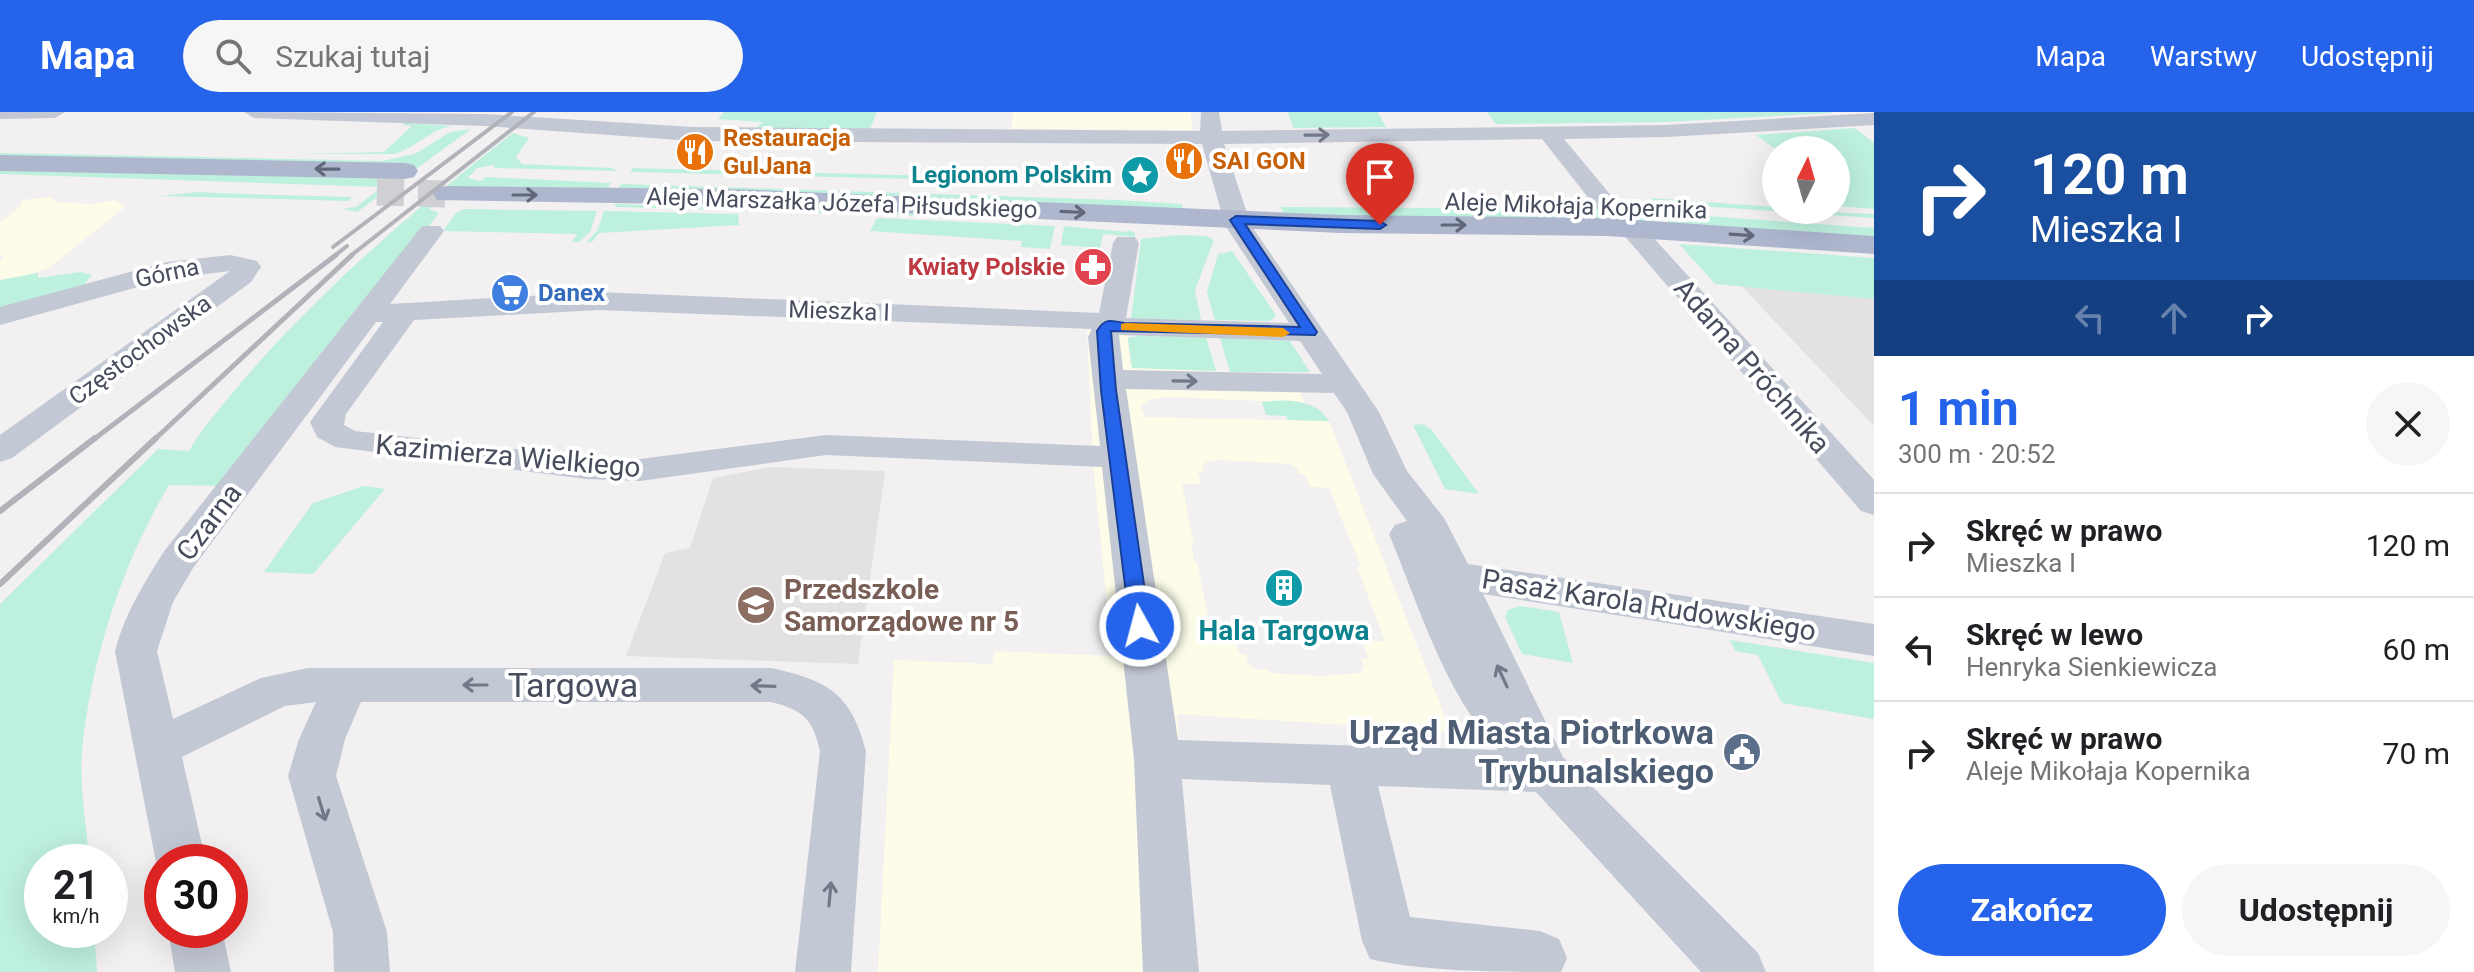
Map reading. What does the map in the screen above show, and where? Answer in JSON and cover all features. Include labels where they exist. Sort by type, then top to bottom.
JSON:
[{"type":"main road","points":[[0,163],[405,171]]},
{"type":"main road","name":"Aleje Marszałka Józefa Piłsudskiego","points":[[472,172],[887,183],[1233,208]]},
{"type":"main road","points":[[0,180],[377,192]]},
{"type":"main road","name":"Aleje Marszałka Józefa Piłsudskiego","points":[[447,194],[1233,208]]},
{"type":"main road","name":"Aleje Mikołaja Kopernika","points":[[1233,208],[1607,205],[1874,223]]},
{"type":"main road","name":"Aleje Mikołaja Kopernika","points":[[1233,208],[1631,228],[1874,245]]},
{"type":"street","points":[[0,113],[55,112]]},
{"type":"street","points":[[254,112],[455,115],[693,134],[1211,138],[1724,129],[1874,119]]},
{"type":"street","points":[[1212,112],[1228,126],[1259,135]]},
{"type":"street","points":[[1212,112],[1211,138],[1233,208],[1363,412],[1391,474],[1431,527],[1440,573],[1483,700],[1506,731],[1738,972]]},
{"type":"street","points":[[1547,132],[1607,205]]},
{"type":"street","name":"Adama Próchnika","points":[[1631,228],[1874,503]]},
{"type":"street","name":"Czarna","points":[[178,844],[136,651],[142,626],[153,601],[179,559],[385,314],[431,231]]},
{"type":"street","points":[[1126,243],[1113,315],[1103,334],[1157,759],[1171,972]]},
{"type":"street","name":"Częstochowska","points":[[0,451],[247,268],[237,262],[213,263]]},
{"type":"street","name":"Górna","points":[[0,316],[174,269],[213,263]]},
{"type":"street","name":"Górna","points":[[0,326],[213,263]]},
{"type":"street","name":"Mieszka I","points":[[385,314],[598,301],[1088,320],[1124,327],[1310,332]]},
{"type":"street","name":"Kazimierza Wielkiego","points":[[385,314],[327,422],[329,430],[347,440],[529,462],[640,470],[826,445],[1118,457]]},
{"type":"street","points":[[1107,379],[1345,384]]},
{"type":"street","name":"Pasaż Karola Rudowskiego","points":[[1440,573],[1874,640]]},
{"type":"street","name":"Targowa","points":[[159,747],[277,690],[308,685],[771,685],[799,691],[822,705],[838,725],[843,751],[823,972]]},
{"type":"street","points":[[346,685],[322,739],[312,776],[360,932],[362,972]]},
{"type":"street","points":[[1157,759],[1547,772]]},
{"type":"street","points":[[1350,767],[1389,941],[1540,958]]},
{"type":"street","points":[[198,948],[203,972]]},
{"type":"shaded area","points":[[1013,112],[1191,112],[1192,130],[1011,129]]},
{"type":"shaded area","points":[[49,197],[59,202],[92,204],[115,200],[126,206],[49,268],[13,280],[0,280],[3,256],[0,255],[0,222],[19,208],[23,200]]},
{"type":"shaded area","points":[[1742,286],[1874,299],[1874,426],[1765,311]]},
{"type":"shaded area","points":[[1087,330],[1127,332],[1130,364],[1134,368],[1296,374],[1304,403],[1166,397],[1148,400],[1141,407],[1145,417],[1329,421],[1451,732],[1177,714],[1197,972],[878,972],[894,660],[992,664],[995,651],[1112,656],[1093,464]],"holes":[[[1217,460],[1290,464],[1297,468],[1299,474],[1305,474],[1310,487],[1329,488],[1361,566],[1357,567],[1385,641],[1362,641],[1368,658],[1361,659],[1364,668],[1359,673],[1322,676],[1269,673],[1248,664],[1246,654],[1239,654],[1235,637],[1212,635],[1197,562],[1194,561],[1191,545],[1194,545],[1182,484],[1201,484],[1198,472],[1204,471],[1203,465],[1207,462]]]},
{"type":"shaded area","name":"Przedszkole Samorządowe nr 5","points":[[770,467],[885,471],[858,664],[626,656],[665,553],[690,548],[713,478]]},
{"type":"green space","points":[[724,112],[877,112],[870,129],[755,129],[763,122],[718,119]]},
{"type":"green space","points":[[1288,112],[1378,112],[1386,127],[1293,128]]},
{"type":"green space","points":[[1487,112],[1832,113],[1665,122],[1496,124]]},
{"type":"green space","points":[[403,125],[453,126],[394,154],[304,154],[384,152],[412,126]]},
{"type":"green space","points":[[1855,128],[1874,143],[1874,209],[1850,207],[1850,136],[1762,136],[1762,139],[1756,135]]},
{"type":"green space","points":[[471,129],[357,212],[342,209],[356,207],[382,187],[0,174],[0,170],[409,166],[397,163],[393,166],[0,156],[0,153],[382,161],[415,154],[450,132]]},
{"type":"green space","points":[[513,133],[529,138],[516,157],[522,164],[612,168],[618,171],[494,168],[495,165],[477,168],[468,178],[482,181],[485,177],[611,183],[606,190],[442,200],[429,209],[439,213],[225,486],[169,485],[123,580],[93,682],[81,765],[87,844],[24,844],[24,948],[95,948],[97,972],[0,972],[0,604],[158,449],[189,451],[208,422],[275,344],[339,280]]},
{"type":"green space","points":[[633,168],[974,177],[996,181],[630,172]]},
{"type":"green space","points":[[622,184],[1117,200],[1182,204],[1183,209],[976,199],[617,190]]},
{"type":"green space","points":[[200,192],[353,197],[348,201],[159,196]]},
{"type":"green space","points":[[1651,198],[1762,206],[1762,210],[1654,203]]},
{"type":"green space","points":[[613,204],[956,214],[955,217],[617,207]]},
{"type":"green space","points":[[1281,207],[1598,209],[1648,212],[1658,224],[1284,216]]},
{"type":"green space","points":[[464,209],[597,211],[590,232],[579,242],[572,242],[577,234],[443,231],[456,213]]},
{"type":"green space","points":[[604,211],[738,214],[739,225],[599,233],[592,242],[586,243],[597,231]]},
{"type":"green space","points":[[1662,213],[1762,220],[1762,224],[1874,228],[1874,237],[1671,226]]},
{"type":"green space","points":[[1850,213],[1874,214],[1874,218],[1850,216]]},
{"type":"green space","points":[[877,218],[1055,226],[1050,249],[1021,247],[1022,241],[870,231]]},
{"type":"green space","points":[[1064,226],[1128,230],[1135,233],[1135,237],[1103,234],[1100,248],[1061,245]]},
{"type":"green space","points":[[1207,236],[1214,240],[1195,290],[1201,320],[1131,319],[1141,239]]},
{"type":"green space","points":[[1679,244],[1874,258],[1874,299],[1715,284]]},
{"type":"green space","points":[[1232,251],[1276,315],[1270,321],[1215,320],[1207,292],[1218,254]]},
{"type":"green space","points":[[81,272],[92,275],[83,286],[0,308],[0,280],[38,273],[38,278]]},
{"type":"green space","points":[[1206,337],[1216,371],[1132,368],[1128,338]]},
{"type":"green space","points":[[1220,338],[1290,341],[1310,372],[1230,372]]},
{"type":"green space","points":[[1262,402],[1299,402],[1316,408],[1329,421],[1288,420],[1286,416],[1266,415]]},
{"type":"green space","points":[[1423,424],[1432,430],[1479,494],[1445,489],[1413,425]]},
{"type":"green space","points":[[364,486],[385,489],[313,574],[264,572],[313,503]]},
{"type":"green space","points":[[1520,606],[1559,612],[1573,663],[1522,654],[1505,617],[1508,610]]},
{"type":"green space","points":[[1730,640],[1874,663],[1874,719],[1782,703],[1758,655],[1735,651]]},
{"type":"tunnel","points":[[377,192],[447,194]]},
{"type":"railway","points":[[333,247],[512,112]]},
{"type":"railway","points":[[349,257],[534,112]]},
{"type":"railway","points":[[333,257],[347,246]]},
{"type":"railway","points":[[93,440],[336,255]]},
{"type":"railway","points":[[154,440],[352,255]]},
{"type":"railway","points":[[0,511],[95,438]]},
{"type":"railway","points":[[0,584],[156,438]]},
{"type":"slow traffic","points":[[1126,327],[1283,333]]},
{"type":"place","name":"Restauracja GulJana","points":[[695,152]]},
{"type":"place","name":"SAI GON","points":[[1184,161]]},
{"type":"place","name":"Legionom Polskim","points":[[1140,175]]},
{"type":"place","name":"Kwiaty Polskie","points":[[1093,267]]},
{"type":"place","name":"Danex","points":[[510,293]]},
{"type":"place","name":"Hala Targowa","points":[[1284,588]]},
{"type":"place","name":"Przedszkole Samorządowe nr 5","points":[[756,605]]},
{"type":"place","name":"Urząd Miasta Piotrkowa Trybunalskiego","points":[[1742,752]]},
{"type":"route","points":[[1140,626],[1108,390],[1104,331],[1109,324],[1124,327],[1310,332],[1236,220],[1380,225]]}]
